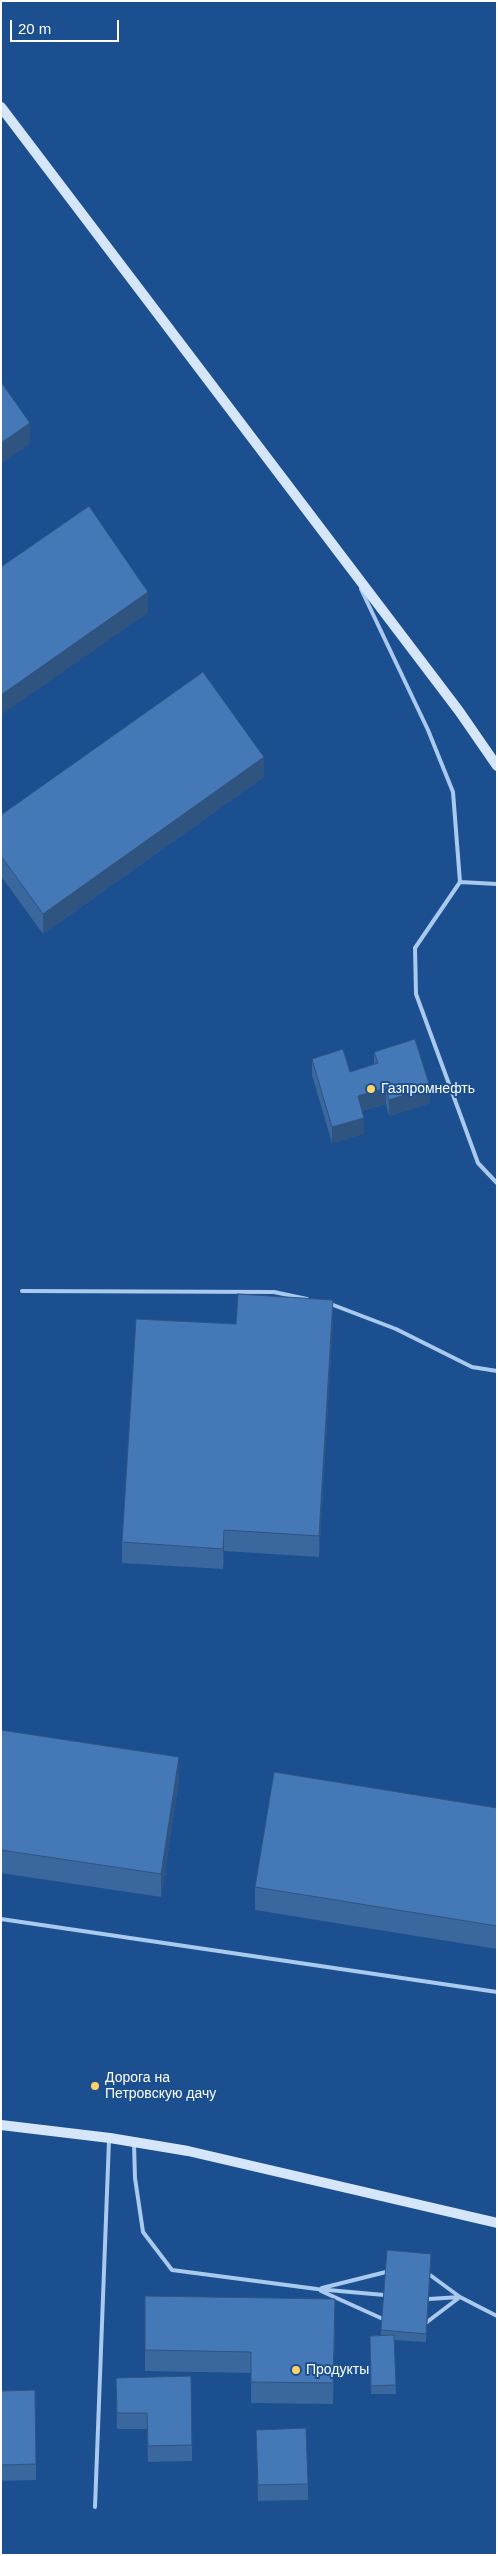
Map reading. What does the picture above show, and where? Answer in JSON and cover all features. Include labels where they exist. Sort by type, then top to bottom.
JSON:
[{"type":"main road","points":[[1,107],[354,576],[459,711],[497,766]]},
{"type":"main road","points":[[1,2125],[110,2138],[188,2151],[497,2223]]},
{"type":"lane","points":[[354,576],[428,730],[453,792],[460,882],[415,948],[416,994],[478,1164],[497,1183]]},
{"type":"lane","points":[[460,882],[497,884]]},
{"type":"lane","points":[[22,1291],[274,1292],[317,1301]]},
{"type":"lane","points":[[325,1302],[396,1329],[472,1367],[497,1370]]},
{"type":"lane","points":[[1,1919],[497,1992]]},
{"type":"lane","points":[[95,2507],[110,2138]]},
{"type":"lane","points":[[134,2142],[135,2178],[143,2232],[172,2270],[317,2289],[384,2295]]},
{"type":"lane","points":[[317,2289],[386,2272]]},
{"type":"lane","points":[[430,2275],[460,2297],[497,2316]]},
{"type":"lane","points":[[317,2289],[383,2319]]},
{"type":"lane","points":[[429,2299],[460,2297]]},
{"type":"lane","points":[[427,2322],[460,2297]]},
{"type":"building","points":[[1,382],[30,423],[1,443]]},
{"type":"building","points":[[89,506],[148,592],[1,695],[1,567]]},
{"type":"building","points":[[203,672],[264,757],[43,914],[1,856],[1,815]]},
{"type":"building","points":[[415,1039],[430,1087],[389,1100],[386,1088],[358,1096],[364,1118],[332,1127],[312,1059],[343,1049],[350,1072],[378,1063],[374,1052]]},
{"type":"building","points":[[238,1294],[333,1300],[319,1536],[224,1530],[223,1549],[122,1542],[136,1319],[236,1324]]},
{"type":"building","points":[[1,1730],[179,1757],[161,1874],[1,1850]]},
{"type":"building","points":[[274,1772],[497,1808],[497,1926],[255,1887]]},
{"type":"building","points":[[387,2250],[431,2254],[426,2334],[381,2330]]},
{"type":"building","points":[[145,2296],[335,2299],[333,2383],[251,2382],[251,2352],[145,2350]]},
{"type":"building","points":[[394,2335],[396,2385],[371,2386],[370,2336]]},
{"type":"building","points":[[191,2376],[192,2445],[148,2446],[147,2413],[117,2413],[116,2378]]},
{"type":"building","points":[[35,2390],[36,2464],[1,2465],[1,2391]]},
{"type":"building","points":[[306,2428],[308,2484],[258,2485],[256,2430]]},
{"type":"place","name":"Газпромнефть","points":[[371,1089]]},
{"type":"place","name":"Дорога на Петровскую дачу","points":[[95,2086]]},
{"type":"place","name":"Продукты","points":[[296,2370]]}]
